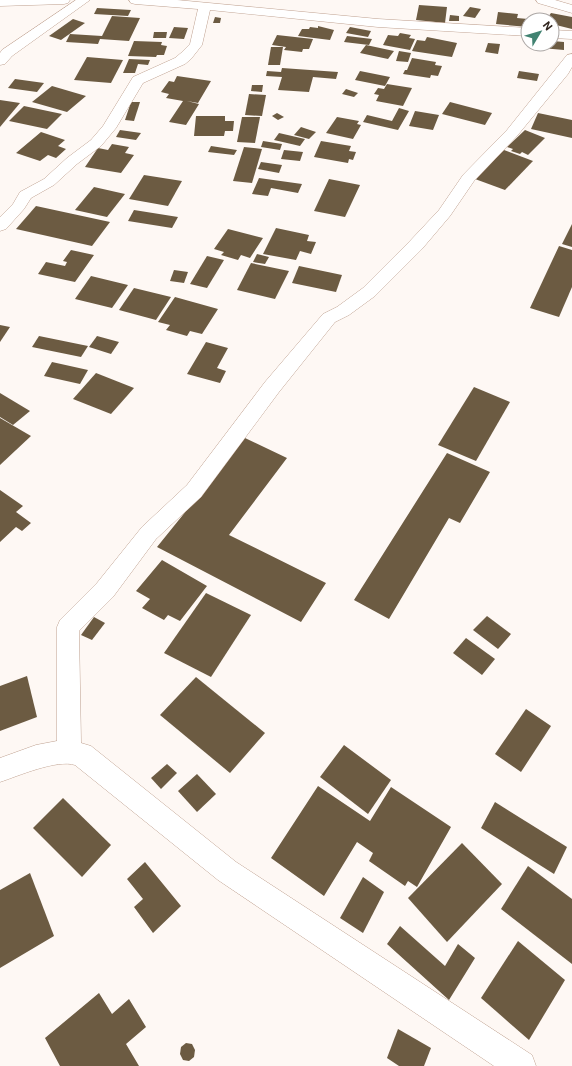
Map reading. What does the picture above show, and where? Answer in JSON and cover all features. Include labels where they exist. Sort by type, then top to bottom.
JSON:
[{"type":"street","points":[[0,2],[64,0]]},
{"type":"street","points":[[0,61],[7,53],[84,0]]},
{"type":"street","points":[[135,0],[213,4],[378,23],[520,32]]},
{"type":"street","points":[[542,0],[567,5]]},
{"type":"street","points":[[0,226],[18,206],[24,195],[49,182],[72,161],[96,143],[109,128],[138,80],[180,61],[186,56],[196,45],[213,4]]},
{"type":"street","points":[[560,34],[572,35]]},
{"type":"street","points":[[69,751],[68,627],[104,590],[149,533],[194,491],[272,387],[329,318],[343,311],[369,292],[416,245],[445,213],[468,178],[512,133],[564,71],[572,58]]},
{"type":"street","points":[[0,770],[36,757],[69,751],[82,755],[227,871],[521,1066]]},
{"type":"building","points":[[419,5],[447,7],[445,23],[416,20]]},
{"type":"building","points":[[470,7],[481,9],[475,18],[463,16]]},
{"type":"building","points":[[97,8],[131,10],[128,16],[94,14]]},
{"type":"building","points":[[498,12],[518,14],[517,18],[520,18],[520,26],[496,24]]},
{"type":"building","points":[[450,15],[459,16],[459,21],[449,21]]},
{"type":"building","points":[[560,15],[572,17],[572,29],[560,26]]},
{"type":"building","points":[[112,16],[140,18],[129,41],[100,39],[98,44],[66,42],[70,34],[102,36]]},
{"type":"building","points":[[215,17],[221,18],[220,23],[213,23]]},
{"type":"building","points":[[73,19],[85,23],[61,40],[49,36]]},
{"type":"building","points":[[318,26],[334,30],[330,40],[298,36],[302,29],[309,29],[310,27],[318,28]]},
{"type":"building","points":[[174,27],[188,28],[184,39],[169,38]]},
{"type":"building","points":[[350,27],[371,31],[368,37],[346,33]]},
{"type":"building","points":[[154,32],[167,32],[166,38],[153,38]]},
{"type":"building","points":[[400,33],[411,35],[409,38],[415,39],[410,50],[383,45],[388,35],[398,36]]},
{"type":"building","points":[[277,35],[313,39],[309,49],[303,49],[302,52],[284,50],[286,47],[272,45]]},
{"type":"building","points":[[347,36],[372,39],[369,45],[344,42]]},
{"type":"building","points":[[427,37],[457,43],[452,57],[412,51],[417,40],[425,41]]},
{"type":"building","points":[[134,41],[162,42],[161,45],[167,46],[164,55],[157,55],[156,57],[128,56]]},
{"type":"building","points":[[560,42],[564,42],[564,50],[560,50]]},
{"type":"building","points":[[488,43],[500,44],[498,54],[485,52]]},
{"type":"building","points":[[366,45],[394,51],[388,59],[360,53]]},
{"type":"building","points":[[271,47],[283,47],[280,65],[268,65]]},
{"type":"building","points":[[399,51],[411,53],[408,62],[396,61]]},
{"type":"building","points":[[87,57],[123,60],[111,83],[74,80]]},
{"type":"building","points":[[412,58],[436,62],[435,65],[442,66],[438,76],[431,75],[430,78],[403,74],[405,70],[407,70]]},
{"type":"building","points":[[129,59],[150,60],[148,65],[138,64],[135,73],[123,73]]},
{"type":"building","points":[[282,68],[338,72],[336,79],[313,77],[309,92],[278,90],[282,77],[266,76],[267,71],[281,72]]},
{"type":"building","points":[[360,71],[390,77],[385,86],[355,80]]},
{"type":"building","points":[[519,71],[539,74],[537,81],[517,78]]},
{"type":"building","points":[[177,76],[211,81],[198,103],[187,101],[199,104],[186,125],[169,122],[183,101],[166,98],[169,94],[161,92],[169,81],[174,82]]},
{"type":"building","points":[[15,79],[44,83],[37,92],[8,88]]},
{"type":"building","points":[[387,84],[412,88],[403,106],[376,101],[379,95],[374,94],[378,88],[384,89]]},
{"type":"building","points":[[252,85],[263,85],[262,92],[251,91]]},
{"type":"building","points":[[52,86],[86,96],[67,112],[32,102]]},
{"type":"building","points":[[346,89],[358,93],[354,97],[342,94]]},
{"type":"building","points":[[249,94],[266,95],[262,116],[245,115]]},
{"type":"building","points":[[0,100],[20,103],[0,127]]},
{"type":"building","points":[[131,102],[140,102],[134,121],[125,120]]},
{"type":"building","points":[[450,102],[492,113],[485,125],[442,114]]},
{"type":"building","points":[[24,106],[62,114],[47,129],[9,121]]},
{"type":"building","points":[[399,108],[409,111],[398,130],[363,122],[367,115],[392,121]]},
{"type":"building","points":[[415,111],[439,115],[433,130],[409,126]]},
{"type":"building","points":[[277,113],[284,117],[278,120],[272,116]]},
{"type":"building","points":[[538,113],[572,120],[572,138],[531,129]]},
{"type":"building","points":[[196,116],[225,116],[225,121],[234,121],[233,131],[225,131],[224,136],[194,136]]},
{"type":"building","points":[[242,117],[260,117],[255,143],[237,142]]},
{"type":"building","points":[[337,117],[359,121],[357,124],[361,125],[353,139],[326,133]]},
{"type":"building","points":[[301,127],[316,132],[309,139],[294,135]]},
{"type":"building","points":[[120,130],[141,133],[136,140],[116,137]]},
{"type":"building","points":[[525,130],[545,138],[528,155],[522,152],[520,154],[511,151],[513,149],[507,147]]},
{"type":"building","points":[[41,132],[65,140],[58,146],[66,149],[56,158],[48,155],[40,161],[16,153]]},
{"type":"building","points":[[279,133],[305,139],[300,146],[274,140]]},
{"type":"building","points":[[263,141],[282,144],[280,150],[261,147]]},
{"type":"building","points":[[321,141],[351,146],[349,151],[356,152],[353,160],[349,159],[348,163],[314,157]]},
{"type":"building","points":[[112,144],[129,147],[125,153],[134,155],[121,173],[85,167],[98,148],[108,150]]},
{"type":"building","points":[[211,146],[237,150],[234,155],[208,152]]},
{"type":"building","points":[[244,147],[262,149],[252,183],[233,181]]},
{"type":"building","points":[[284,150],[303,152],[300,161],[281,159]]},
{"type":"building","points":[[504,150],[533,161],[505,190],[475,179]]},
{"type":"building","points":[[261,162],[282,165],[279,173],[258,169]]},
{"type":"building","points":[[144,175],[182,181],[168,206],[129,199]]},
{"type":"building","points":[[259,178],[302,184],[298,193],[271,188],[268,196],[252,194]]},
{"type":"building","points":[[329,179],[360,185],[345,217],[314,211]]},
{"type":"building","points":[[94,187],[125,194],[107,217],[75,210]]},
{"type":"building","points":[[36,206],[110,222],[92,246],[16,229]]},
{"type":"building","points":[[134,210],[178,217],[172,228],[128,221]]},
{"type":"building","points":[[572,224],[572,247],[562,244]]},
{"type":"building","points":[[276,228],[309,235],[307,241],[316,242],[311,254],[300,251],[296,260],[263,254]]},
{"type":"building","points":[[228,229],[263,238],[250,258],[241,255],[238,260],[221,255],[224,252],[214,249]]},
{"type":"building","points":[[559,246],[572,250],[572,287],[559,317],[530,308]]},
{"type":"building","points":[[71,250],[94,255],[75,282],[38,274],[46,262],[65,266],[67,262],[63,261]]},
{"type":"building","points":[[257,254],[269,257],[265,264],[253,262]]},
{"type":"building","points":[[207,256],[224,260],[207,288],[190,284]]},
{"type":"building","points":[[251,263],[289,271],[275,299],[237,290]]},
{"type":"building","points":[[299,266],[342,275],[336,292],[292,283]]},
{"type":"building","points":[[174,270],[188,272],[184,283],[170,281]]},
{"type":"building","points":[[91,276],[128,285],[112,308],[75,299]]},
{"type":"building","points":[[134,288],[171,297],[156,320],[119,310]]},
{"type":"building","points":[[175,297],[218,309],[202,334],[190,331],[187,336],[166,330],[170,325],[158,322]]},
{"type":"building","points":[[0,325],[10,327],[0,342]]},
{"type":"building","points":[[39,336],[88,346],[81,357],[32,347]]},
{"type":"building","points":[[97,336],[119,342],[111,354],[89,347]]},
{"type":"building","points":[[206,342],[228,348],[217,368],[226,371],[220,383],[187,374]]},
{"type":"building","points":[[52,362],[88,370],[80,384],[44,376]]},
{"type":"building","points":[[96,373],[134,388],[111,414],[73,399]]},
{"type":"building","points":[[474,387],[510,402],[476,461],[438,445]]},
{"type":"building","points":[[0,393],[30,411],[13,425],[0,417]]},
{"type":"building","points":[[0,418],[31,436],[0,465]]},
{"type":"building","points":[[245,438],[287,458],[229,535],[326,583],[301,622],[157,547]]},
{"type":"building","points":[[447,453],[490,472],[460,523],[449,518],[389,619],[354,600]]},
{"type":"building","points":[[0,490],[23,506],[16,512],[31,523],[22,531],[16,527],[0,542]]},
{"type":"building","points":[[162,560],[207,586],[180,621],[168,615],[164,620],[142,608],[150,599],[136,591]]},
{"type":"building","points":[[206,593],[251,615],[211,677],[164,653]]},
{"type":"building","points":[[487,616],[511,634],[498,649],[473,630]]},
{"type":"building","points":[[94,617],[105,623],[92,640],[81,635]]},
{"type":"building","points":[[466,638],[495,659],[482,675],[453,653]]},
{"type":"building","points":[[27,676],[37,717],[0,731],[0,686]]},
{"type":"building","points":[[196,677],[265,733],[230,773],[160,715]]},
{"type":"building","points":[[526,709],[551,726],[521,772],[495,754]]},
{"type":"building","points":[[344,745],[391,780],[368,814],[320,777]]},
{"type":"building","points":[[167,764],[177,773],[161,789],[151,778]]},
{"type":"building","points":[[197,774],[216,794],[197,812],[178,791]]},
{"type":"building","points":[[318,786],[370,821],[391,787],[451,827],[417,887],[408,881],[405,886],[369,861],[373,853],[357,842],[324,896],[271,858]]},
{"type":"building","points":[[63,798],[111,845],[82,877],[33,828]]},
{"type":"building","points":[[495,802],[567,847],[554,874],[481,828]]},
{"type":"building","points":[[462,843],[502,884],[447,942],[408,898]]},
{"type":"building","points":[[145,862],[181,906],[153,933],[134,907],[143,899],[127,879]]},
{"type":"building","points":[[528,866],[572,899],[572,964],[501,909]]},
{"type":"building","points":[[30,873],[54,936],[0,968],[0,890]]},
{"type":"building","points":[[363,877],[384,892],[363,933],[340,918]]},
{"type":"building","points":[[400,926],[445,966],[458,944],[475,958],[449,1000],[387,944]]},
{"type":"building","points":[[518,941],[565,980],[529,1040],[481,998]]},
{"type":"building","points":[[99,993],[112,1014],[129,999],[146,1027],[126,1044],[139,1066],[60,1066],[45,1038]]},
{"type":"building","points":[[398,1029],[431,1048],[424,1066],[399,1066],[387,1058]]},
{"type":"building","points":[[186,1043],[192,1044],[195,1050],[194,1057],[189,1061],[183,1060],[180,1054],[181,1047]]}]
